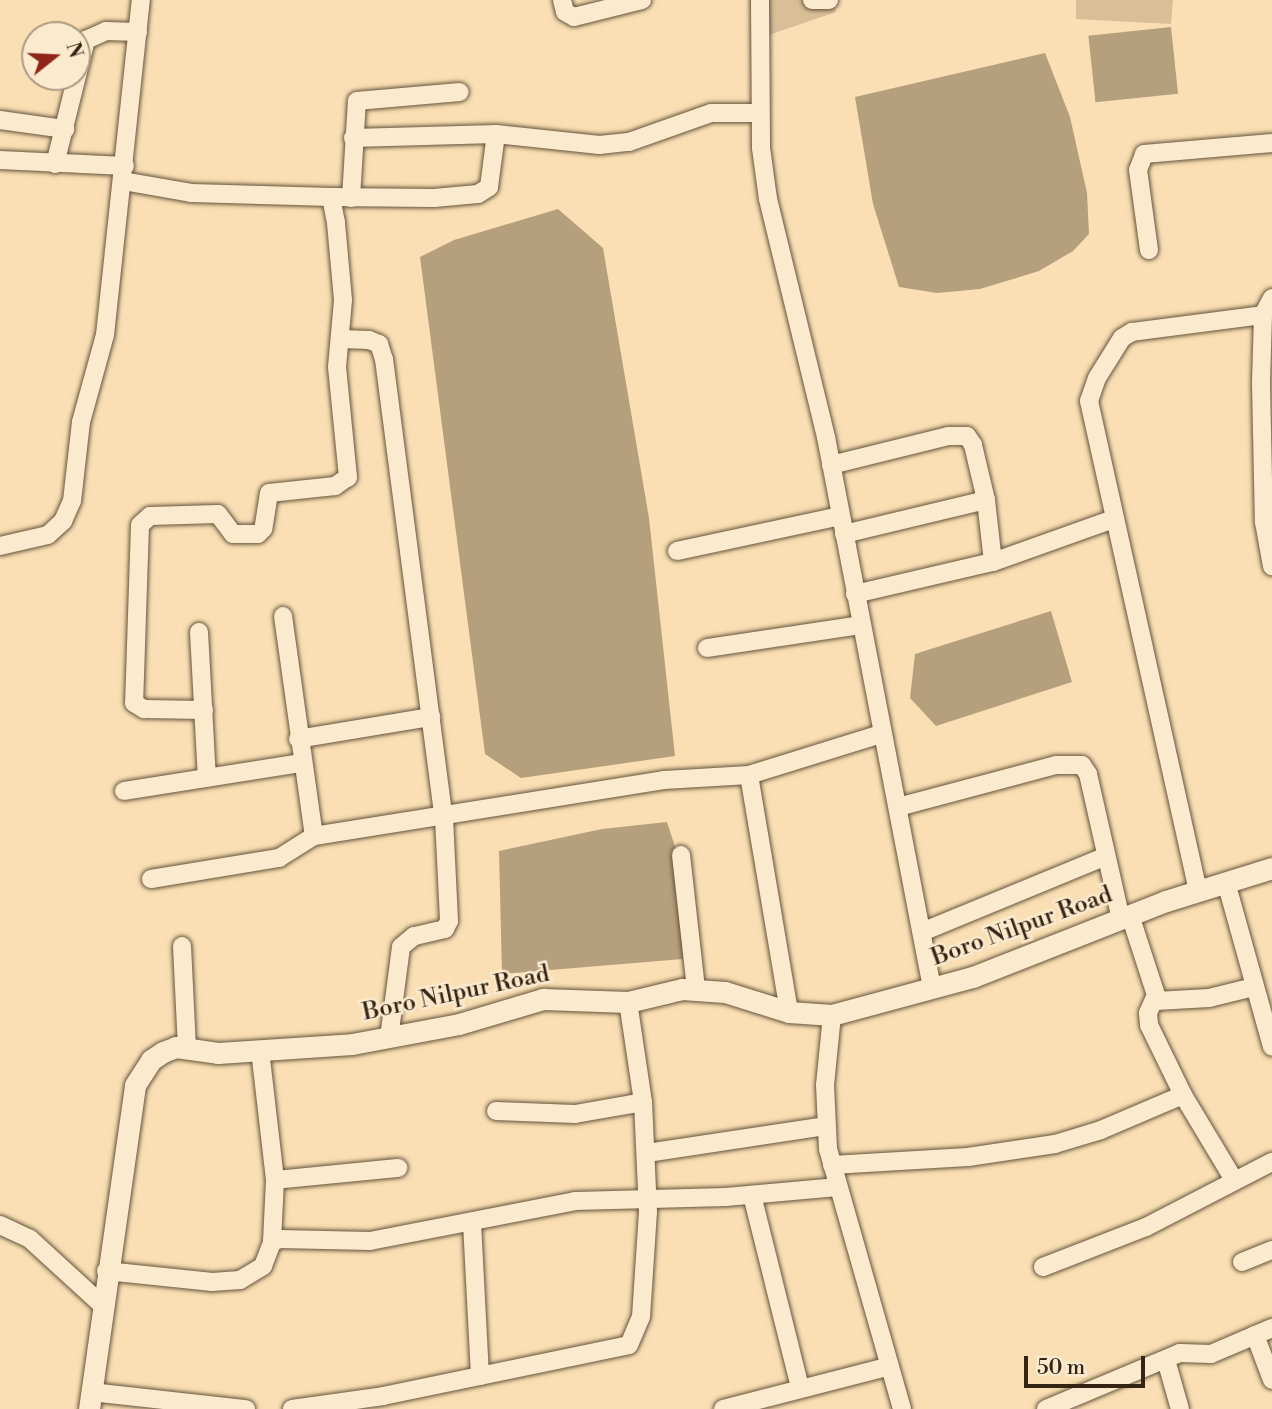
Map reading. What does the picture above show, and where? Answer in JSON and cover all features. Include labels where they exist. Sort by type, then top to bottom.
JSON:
[{"type":"street","points":[[0,546],[48,535],[63,522],[72,501],[81,422],[105,335],[141,0]]},
{"type":"street","points":[[562,0],[565,12],[574,17],[642,0]]},
{"type":"street","points":[[760,0],[759,113],[768,199],[831,465],[932,988]]},
{"type":"street","points":[[812,0],[829,0]]},
{"type":"street","points":[[55,164],[86,40],[106,31],[138,32]]},
{"type":"street","points":[[351,198],[354,107],[363,99],[460,92]]},
{"type":"street","points":[[353,138],[496,134],[599,145],[629,142],[711,113],[759,113]]},
{"type":"street","points":[[0,120],[65,129]]},
{"type":"street","points":[[0,160],[124,173],[191,193],[434,198],[484,192],[491,178],[496,134]]},
{"type":"street","points":[[1149,250],[1138,170],[1144,154],[1272,143]]},
{"type":"street","points":[[204,710],[144,709],[134,703],[140,525],[150,516],[218,514],[233,534],[258,534],[263,529],[269,493],[342,484],[349,465],[337,367],[342,339],[342,270],[331,197]]},
{"type":"street","points":[[1272,298],[1263,316],[1264,522],[1272,566]]},
{"type":"street","points":[[1198,891],[1088,401],[1122,338],[1148,328],[1263,316]]},
{"type":"street","points":[[342,339],[369,340],[379,344],[384,359],[444,818],[449,921],[445,929],[414,936],[401,947],[389,1038]]},
{"type":"street","points":[[831,465],[959,435],[973,445],[986,500],[993,562]]},
{"type":"street","points":[[677,551],[986,500]]},
{"type":"street","points":[[855,594],[993,562],[1114,519]]},
{"type":"street","points":[[283,616],[301,763],[314,836]]},
{"type":"street","points":[[707,648],[861,625]]},
{"type":"street","points":[[199,632],[207,778]]},
{"type":"street","points":[[298,739],[431,717]]},
{"type":"street","points":[[151,879],[268,861],[295,851],[314,836],[444,818],[664,780],[749,775],[881,734]]},
{"type":"street","points":[[124,790],[301,763]]},
{"type":"street","points":[[898,807],[1056,765],[1082,765],[1125,917],[1156,1001]]},
{"type":"street","points":[[749,775],[789,1012]]},
{"type":"street","points":[[681,855],[696,988]]},
{"type":"street","points":[[922,932],[1106,856]]},
{"type":"street","name":"Boro Nilpur Road","points":[[90,1400],[106,1271],[135,1085],[151,1060],[176,1047],[260,1050],[389,1038],[459,1024],[543,999],[628,1002],[696,988],[724,992],[789,1012],[832,1014],[973,977],[1125,917],[1272,868]]},
{"type":"street","points":[[1226,882],[1272,1047]]},
{"type":"street","points":[[182,946],[187,1048]]},
{"type":"street","points":[[1156,1001],[1209,998],[1254,987]]},
{"type":"street","points":[[1156,1001],[1148,1013],[1149,1025],[1182,1095],[1234,1180]]},
{"type":"street","points":[[292,1409],[340,1404],[629,1345],[641,1317],[646,1153],[643,1102],[628,1002]]},
{"type":"street","points":[[832,1014],[825,1126],[832,1166],[902,1409]]},
{"type":"street","points":[[106,1271],[212,1282],[240,1280],[263,1266],[272,1242],[275,1180],[260,1050]]},
{"type":"street","points":[[832,1166],[968,1157],[1055,1144],[1101,1130],[1182,1095]]},
{"type":"street","points":[[496,1111],[575,1114],[643,1102]]},
{"type":"street","points":[[646,1153],[825,1126]]},
{"type":"street","points":[[1043,1267],[1122,1238],[1272,1162]]},
{"type":"street","points":[[275,1180],[398,1168]]},
{"type":"street","points":[[272,1242],[280,1239],[370,1241],[575,1201],[752,1195],[838,1188]]},
{"type":"street","points":[[752,1195],[800,1387]]},
{"type":"street","points":[[472,1223],[480,1376]]},
{"type":"street","points":[[0,1225],[30,1239],[102,1305]]},
{"type":"street","points":[[1242,1262],[1272,1250]]},
{"type":"street","points":[[1046,1409],[1186,1352],[1211,1354],[1272,1328]]},
{"type":"street","points":[[1255,1335],[1272,1380]]},
{"type":"street","points":[[1166,1360],[1180,1409]]},
{"type":"street","points":[[723,1409],[800,1387],[890,1366]]},
{"type":"street","points":[[90,1400],[246,1409]]},
{"type":"shaded area","points":[[757,0],[833,0],[836,12],[760,38]]},
{"type":"shaded area","points":[[1076,0],[1173,0],[1171,24],[1076,19]]},
{"type":"shaded area","points":[[1171,27],[1178,94],[1095,102],[1088,36]]},
{"type":"shaded area","points":[[1045,53],[1070,117],[1087,193],[1089,234],[1073,251],[1039,271],[980,289],[937,293],[899,287],[873,204],[855,97]]},
{"type":"shaded area","points":[[558,209],[603,248],[649,518],[675,756],[521,778],[485,754],[420,257],[454,240]]},
{"type":"shaded area","points":[[1051,611],[1072,682],[936,726],[910,698],[915,654]]},
{"type":"shaded area","points":[[667,822],[679,859],[683,959],[502,974],[499,851],[602,829]]}]
